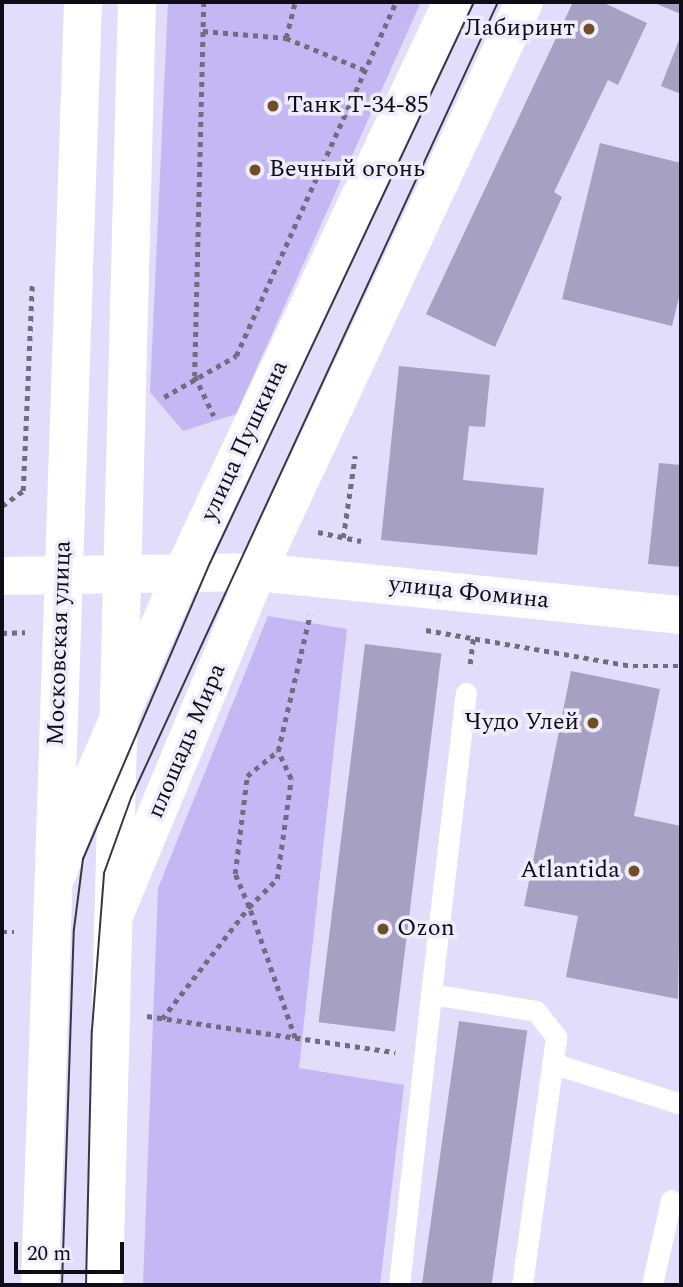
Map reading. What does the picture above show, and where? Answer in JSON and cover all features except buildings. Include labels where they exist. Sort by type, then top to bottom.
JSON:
[{"type":"main road","name":"Московская улица","points":[[40,1285],[61,575],[83,2]]},
{"type":"main road","points":[[104,1285],[116,911],[119,574],[137,2]]},
{"type":"main road","name":"улица Пушкина","points":[[53,886],[118,721],[182,574],[452,2]]},
{"type":"main road","points":[[251,585],[524,2]]},
{"type":"main road","name":"улица Фомина","points":[[2,576],[182,574],[251,585],[681,615]]},
{"type":"main road","name":"площадь Мира","points":[[116,911],[251,585]]},
{"type":"lane","points":[[399,1285],[466,693]]},
{"type":"lane","points":[[431,994],[536,1011],[556,1037],[522,1285]]},
{"type":"lane","points":[[552,1063],[678,1102]]},
{"type":"lane","points":[[652,1285],[671,1200]]},
{"type":"path","points":[[204,2],[195,376],[216,421]]},
{"type":"path","points":[[286,38],[295,2]]},
{"type":"path","points":[[152,404],[195,376],[236,356],[396,2]]},
{"type":"path","points":[[203,31],[286,38],[365,70]]},
{"type":"path","points":[[2,506],[23,491]]},
{"type":"path","points":[[251,585],[311,610],[278,751],[247,776],[236,874],[295,1038]]},
{"type":"path","points":[[419,629],[633,666],[681,666]]},
{"type":"path","points":[[162,1018],[249,907],[276,879],[291,779],[278,751]]},
{"type":"path","points":[[142,1016],[424,1056]]},
{"type":"shaded area","points":[[168,2],[421,2],[236,414],[183,431],[150,392]]},
{"type":"shaded area","points":[[268,616],[347,629],[299,1068],[404,1085],[380,1285],[143,1285],[158,888]]},
{"type":"tram line","points":[[62,1285],[74,929],[83,859],[210,563],[474,2]]},
{"type":"tram line","points":[[86,1285],[92,1030],[104,873],[131,798],[498,2]]},
{"type":"place","name":"Лабиринт","points":[[589,29]]},
{"type":"place","name":"Танк Т-34-85","points":[[273,106]]},
{"type":"place","name":"Вечный огонь","points":[[255,170]]},
{"type":"place","name":"Чудо Улей","points":[[593,723]]},
{"type":"place","name":"Atlantida","points":[[634,871]]},
{"type":"place","name":"Ozon","points":[[383,929]]}]
